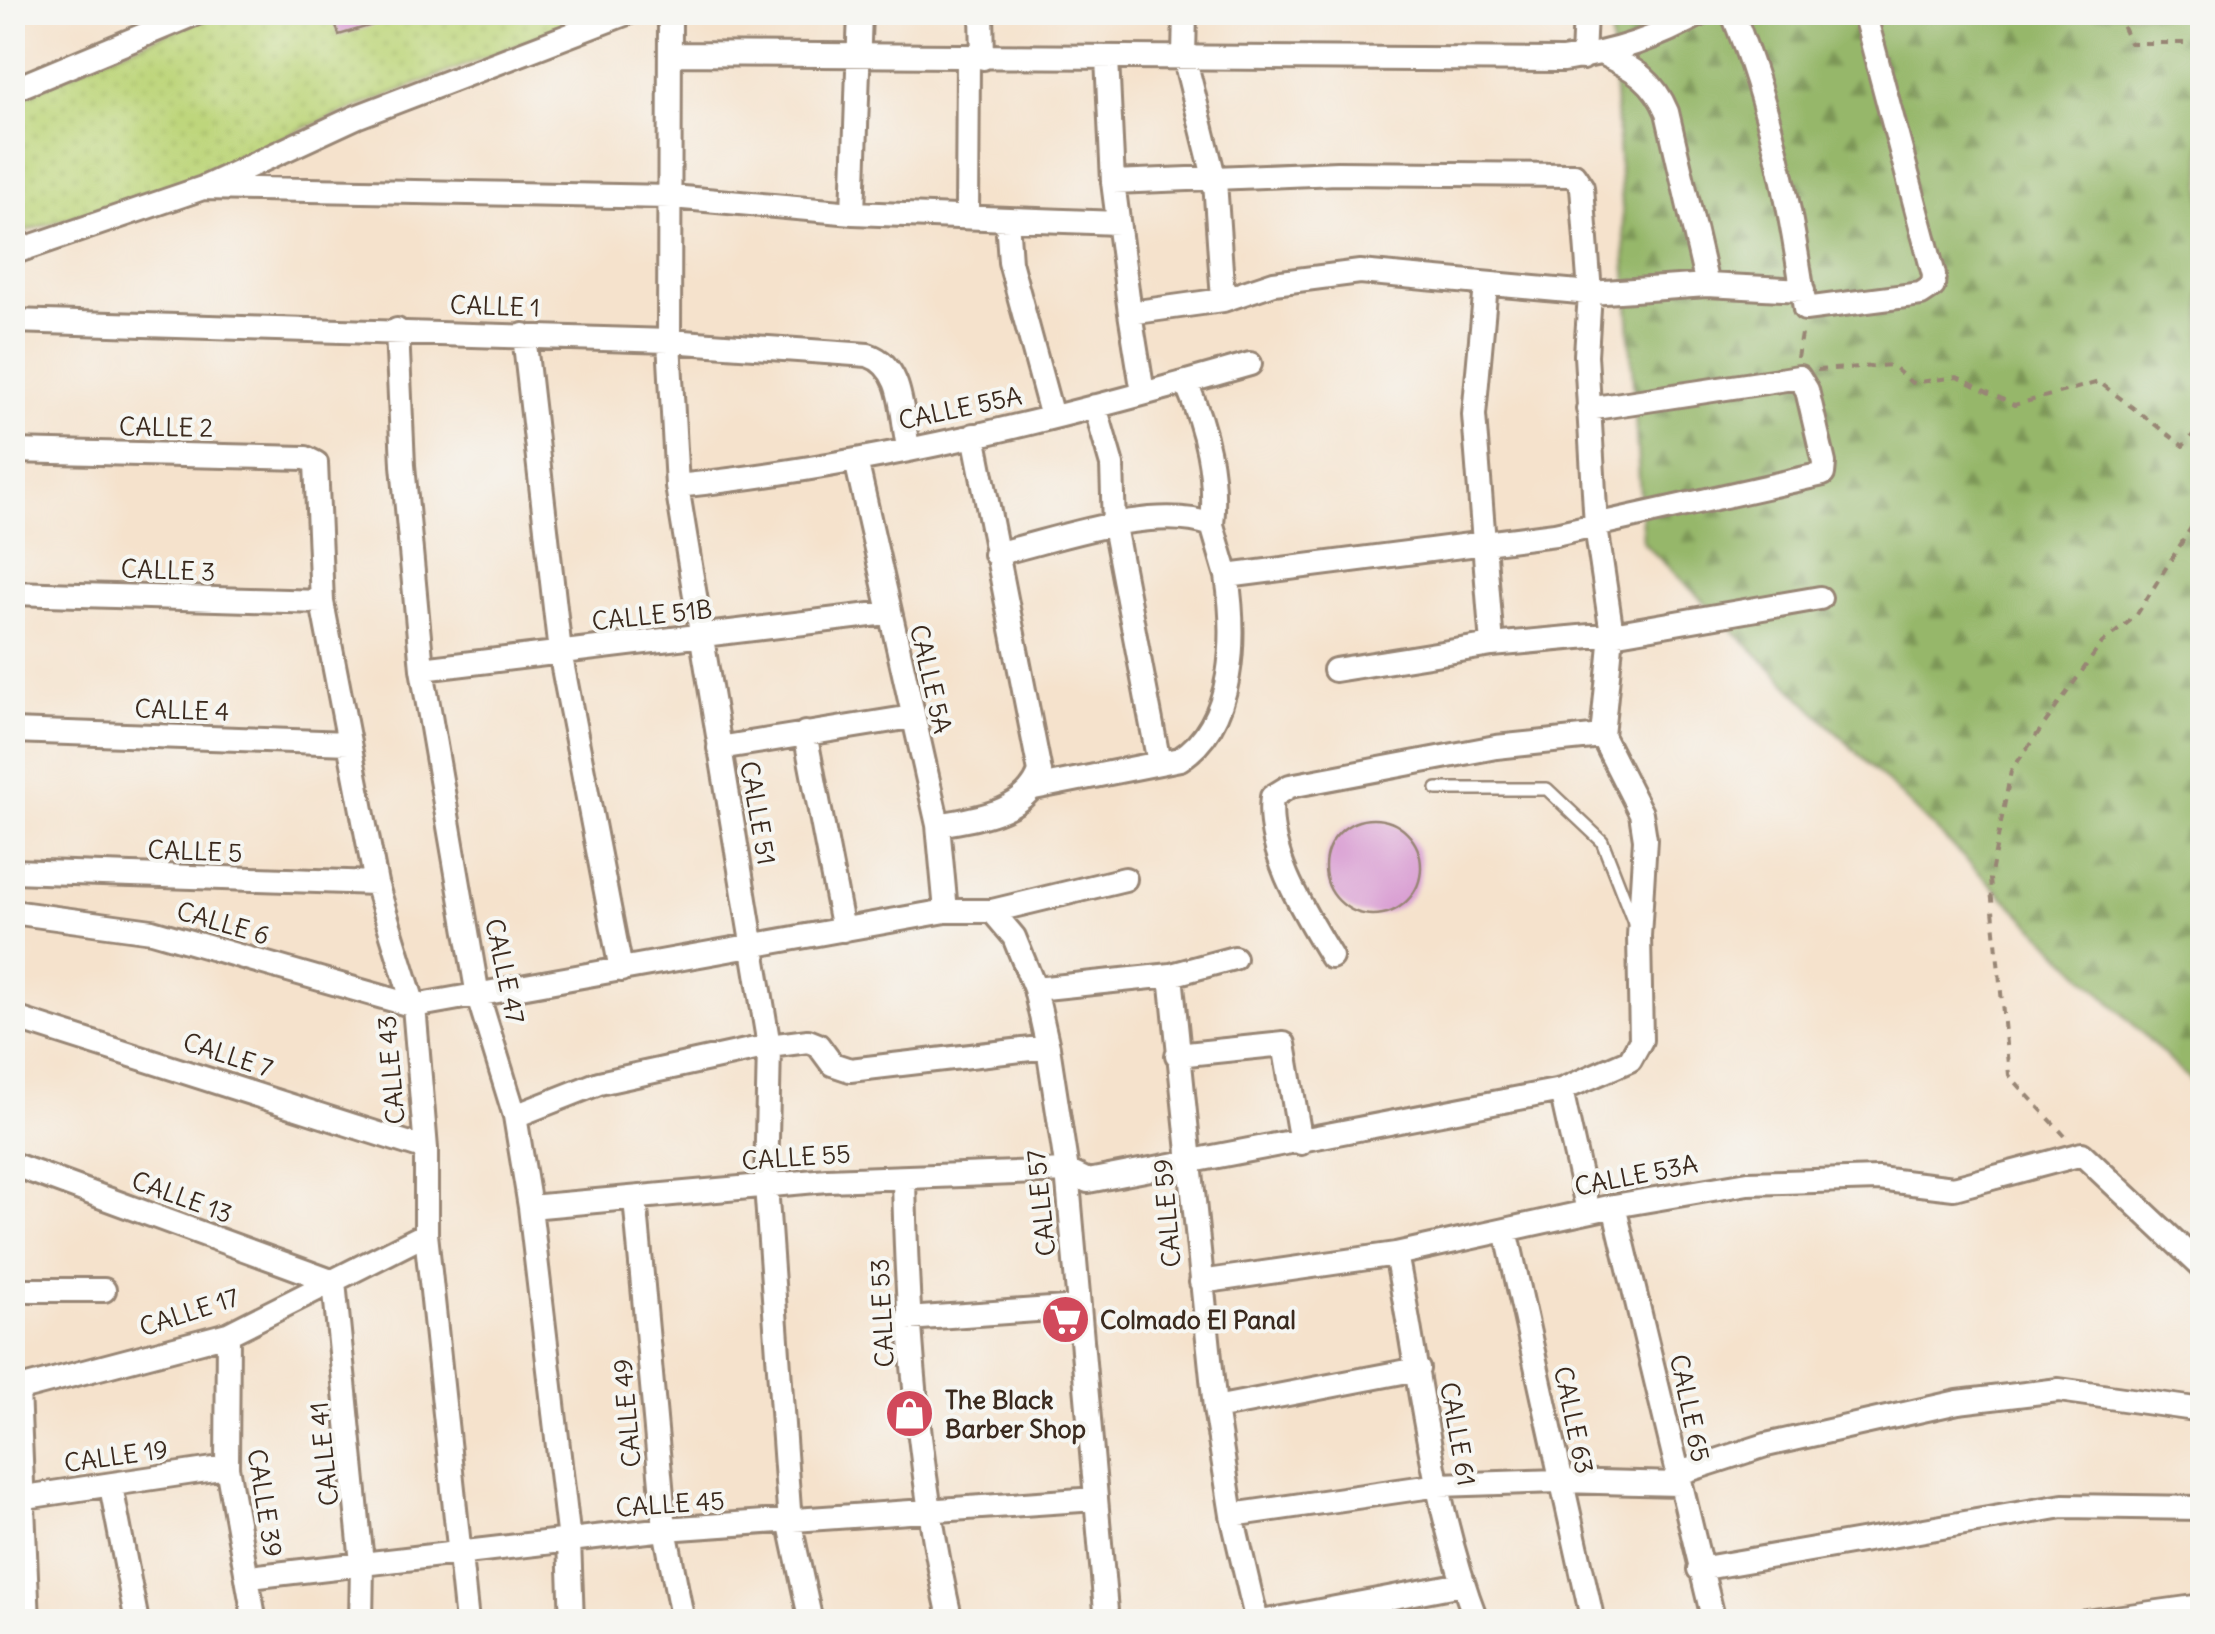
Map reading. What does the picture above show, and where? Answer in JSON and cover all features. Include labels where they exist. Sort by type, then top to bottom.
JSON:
[{"type":"street","points":[[12,90],[198,12]]},
{"type":"street","points":[[12,252],[202,188],[356,117],[630,12]]},
{"type":"street","name":"CALLE 51","points":[[670,12],[669,341],[677,486],[718,748],[755,947],[768,1046],[766,1185],[790,1524],[811,1622]]},
{"type":"street","points":[[853,213],[860,12]]},
{"type":"street","points":[[968,217],[975,58],[982,12]]},
{"type":"street","points":[[1185,12],[1184,56],[1215,181],[1224,300]]},
{"type":"street","points":[[1585,12],[1594,57]]},
{"type":"street","points":[[672,54],[975,58],[1594,57],[1655,39],[1704,12]]},
{"type":"street","points":[[1732,12],[1749,53],[1790,204],[1804,300]]},
{"type":"street","points":[[1130,314],[1224,300],[1274,283],[1360,272],[1590,293],[1707,285],[1804,300],[1921,294],[1933,286],[1934,274],[1864,12]]},
{"type":"street","points":[[1594,57],[1642,74],[1662,100],[1707,285]]},
{"type":"street","points":[[1107,58],[1113,182],[1143,393]]},
{"type":"street","points":[[1113,182],[1215,181],[1337,173],[1574,175],[1582,188],[1590,293],[1588,409],[1596,526],[1612,634],[1602,736],[1496,747],[1290,786],[1272,797],[1270,814],[1295,898],[1332,958]]},
{"type":"street","points":[[202,188],[672,198],[853,213],[1118,223]]},
{"type":"street","points":[[1007,220],[1010,262],[1052,417]]},
{"type":"street","points":[[1486,285],[1474,415],[1492,645]]},
{"type":"street","name":"CALLE 1","points":[[12,320],[669,341],[880,359],[894,376],[908,446]]},
{"type":"street","name":"CALLE 47","points":[[396,330],[403,465],[422,669],[478,996],[516,1116],[570,1541],[572,1622]]},
{"type":"street","points":[[524,335],[560,652],[621,970]]},
{"type":"street","name":"CALLE 55A","points":[[677,486],[765,477],[974,435],[1250,364]]},
{"type":"street","points":[[1227,576],[1596,526],[1814,480],[1823,474],[1824,463],[1807,390],[1799,378],[1588,409]]},
{"type":"street","points":[[1034,788],[1180,759],[1196,749],[1218,704],[1229,670],[1233,632],[1227,576],[1212,526],[1216,486],[1203,423],[1186,382]]},
{"type":"street","points":[[1095,406],[1112,465],[1114,526],[1159,763]]},
{"type":"street","points":[[938,825],[991,814],[1020,801],[1034,788],[1040,772],[974,435]]},
{"type":"street","name":"CALLE 2","points":[[12,451],[306,458],[316,463]]},
{"type":"street","name":"CALLE 5A","points":[[856,460],[938,825],[946,911]]},
{"type":"street","name":"CALLE 43","points":[[316,463],[322,602],[376,883],[414,1006],[426,1149],[426,1234],[463,1551],[466,1622]]},
{"type":"street","points":[[996,554],[1114,526],[1186,516],[1212,526]]},
{"type":"street","name":"CALLE 3","points":[[12,593],[322,602]]},
{"type":"street","points":[[1335,670],[1492,645],[1612,634],[1820,598]]},
{"type":"street","name":"CALLE 51B","points":[[422,669],[700,639],[888,613]]},
{"type":"street","points":[[718,748],[912,717]]},
{"type":"street","name":"CALLE 4","points":[[12,731],[349,743]]},
{"type":"street","points":[[805,733],[843,930]]},
{"type":"street","name":"CALLE 55","points":[[530,1207],[766,1185],[1066,1172],[1088,1181],[1561,1090],[1630,1060],[1641,1040],[1639,936],[1645,839],[1641,813],[1602,736]]},
{"type":"street","name":"CALLE 5","points":[[12,871],[376,883]]},
{"type":"street","points":[[414,1006],[946,911],[992,911],[1125,879]]},
{"type":"street","name":"CALLE 57","points":[[992,911],[1014,937],[1035,990],[1048,1047],[1080,1307],[1107,1622]]},
{"type":"street","name":"CALLE 6","points":[[12,912],[152,931],[414,1006]]},
{"type":"street","points":[[1035,990],[1171,975],[1234,958]]},
{"type":"street","name":"CALLE 59","points":[[1171,975],[1214,1408],[1232,1515],[1260,1622]]},
{"type":"street","name":"CALLE 7","points":[[12,1017],[426,1149]]},
{"type":"street","points":[[516,1116],[598,1082],[768,1046],[808,1041],[818,1044],[832,1064],[850,1070],[1048,1047]]},
{"type":"street","points":[[1178,1055],[1284,1044],[1301,1143]]},
{"type":"street","points":[[1561,1090],[1588,1211]]},
{"type":"street","points":[[2082,1154],[2202,1267]]},
{"type":"street","name":"CALLE 53A","points":[[1200,1282],[1396,1254],[1588,1211],[1748,1183],[1878,1178],[1954,1188],[2082,1154]]},
{"type":"street","name":"CALLE 13","points":[[12,1164],[334,1282]]},
{"type":"street","name":"CALLE 53","points":[[904,1179],[907,1319],[927,1514],[951,1622]]},
{"type":"street","name":"CALLE 49","points":[[635,1198],[664,1530],[683,1622]]},
{"type":"street","name":"CALLE 65","points":[[1614,1206],[1639,1297],[1677,1479],[1714,1622]]},
{"type":"street","name":"CALLE 63","points":[[1506,1230],[1592,1622]]},
{"type":"street","name":"CALLE 17","points":[[15,1390],[228,1334],[426,1234]]},
{"type":"street","name":"CALLE 61","points":[[1396,1254],[1439,1485],[1462,1584],[1477,1622]]},
{"type":"street","name":"CALLE 41","points":[[334,1282],[362,1563],[361,1622]]},
{"type":"street","points":[[12,1290],[104,1290]]},
{"type":"street","points":[[907,1319],[1080,1307]]},
{"type":"street","name":"CALLE 39","points":[[228,1334],[227,1468],[250,1578],[254,1622]]},
{"type":"street","points":[[1214,1408],[1418,1369]]},
{"type":"street","points":[[15,1390],[17,1498],[28,1622]]},
{"type":"street","points":[[1232,1515],[1439,1485],[1677,1479],[1766,1445],[1958,1402],[2059,1390],[2202,1410]]},
{"type":"street","name":"CALLE 19","points":[[17,1498],[227,1468]]},
{"type":"street","points":[[111,1486],[137,1622]]},
{"type":"street","name":"CALLE 45","points":[[250,1578],[664,1530],[1096,1500]]},
{"type":"street","points":[[1699,1569],[2064,1506],[2202,1508]]},
{"type":"street","points":[[1260,1622],[1462,1584]]},
{"type":"street","points":[[2086,1622],[2202,1606]]},
{"type":"lane","points":[[1437,789],[1547,789],[1602,841],[1639,936]]},
{"type":"path","points":[[2116,12],[2130,43],[2195,42],[2202,38]]},
{"type":"path","points":[[1795,371],[1804,300]]},
{"type":"path","points":[[1814,370],[1891,365],[1912,383],[1958,377],[2014,405],[2099,382],[2183,446],[2202,425]]},
{"type":"path","points":[[2082,1154],[2010,1075],[1990,878],[2011,771],[2102,643],[2136,616],[2202,510]]},
{"type":"green space","points":[[219,13],[599,13],[297,131],[213,174],[13,235],[13,102],[103,58]]},
{"type":"green space","points":[[1610,13],[2202,13],[2202,1092],[1643,542]]},
{"type":"building","points":[[332,12],[412,12],[412,13],[339,35]]},
{"type":"building","points":[[1373,819],[1391,822],[1407,833],[1418,849],[1418,885],[1407,901],[1391,912],[1373,915],[1355,912],[1339,901],[1328,885],[1325,867],[1328,849],[1339,833],[1355,822]]},
{"type":"place","name":"Colmado El Panal","points":[[1065,1320]]},
{"type":"place","name":"The Black Barber Shop","points":[[910,1414]]}]
